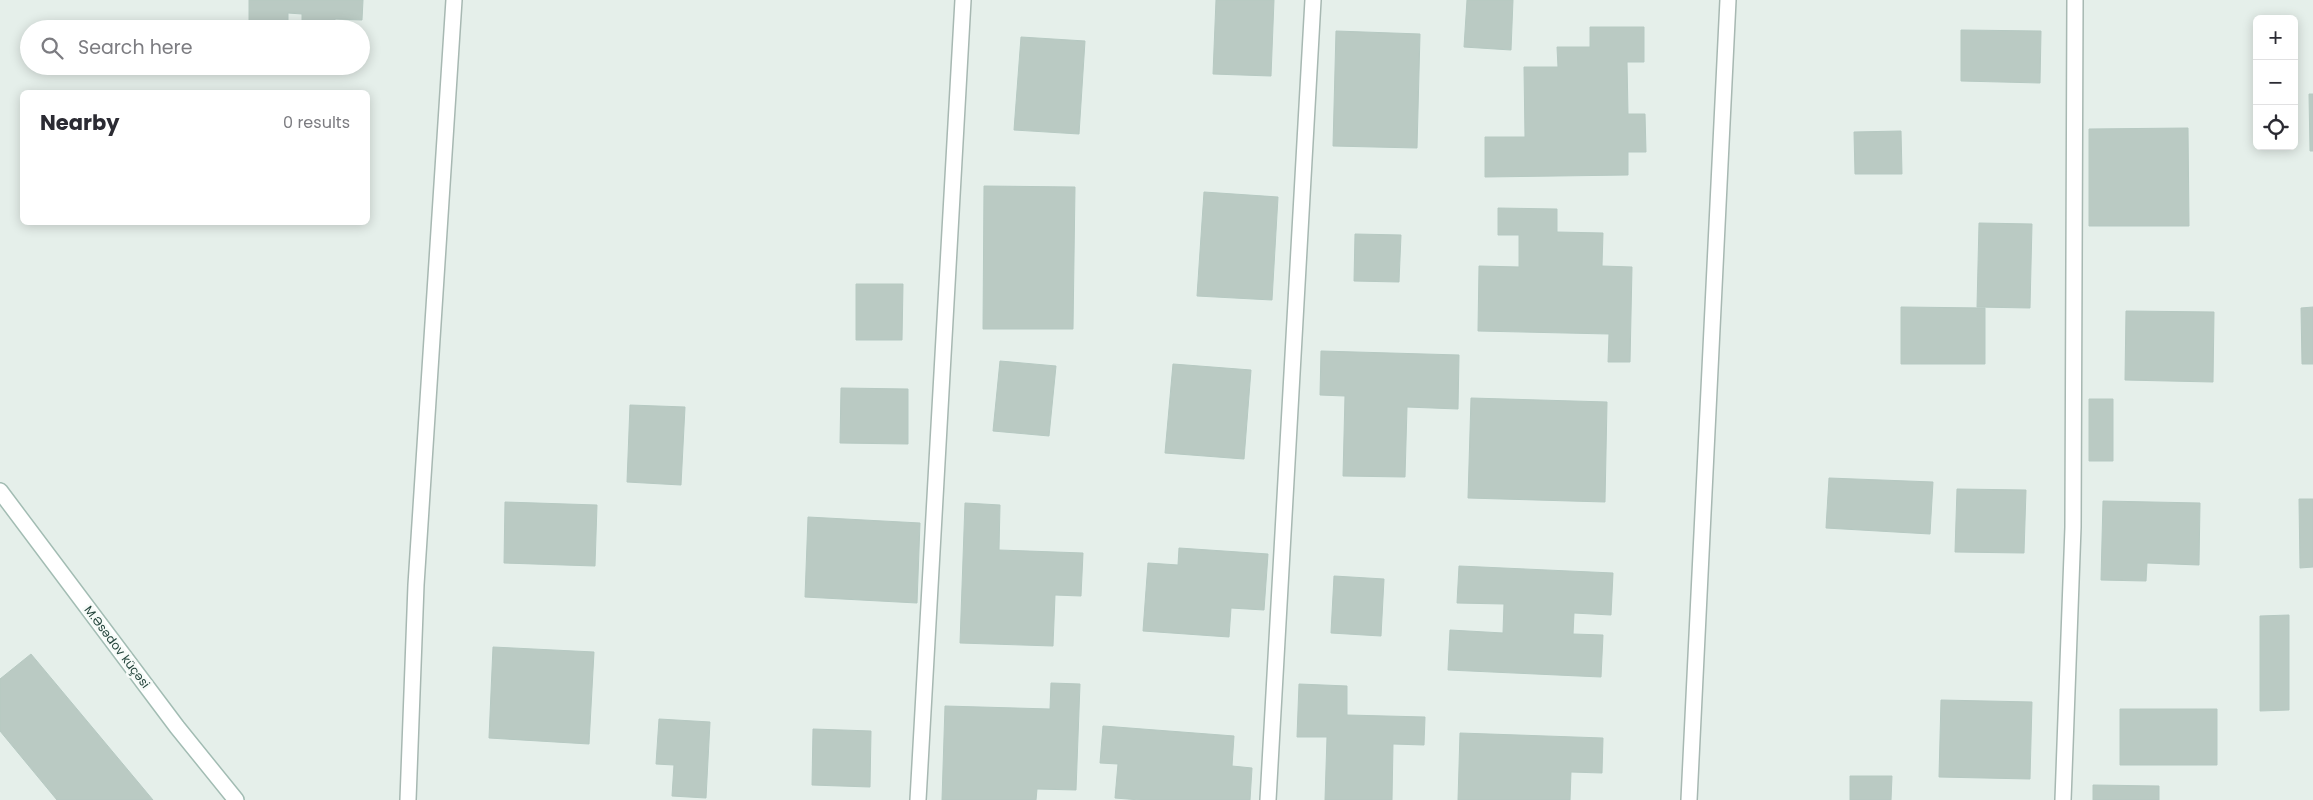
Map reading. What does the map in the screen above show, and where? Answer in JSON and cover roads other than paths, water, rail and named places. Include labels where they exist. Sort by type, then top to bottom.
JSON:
[{"type":"street","points":[[408,800],[416,585],[454,0]]},
{"type":"street","points":[[918,800],[963,0]]},
{"type":"street","points":[[1268,800],[1313,0]]},
{"type":"street","points":[[1689,800],[1728,0]]},
{"type":"street","points":[[2063,800],[2073,527],[2075,0]]},
{"type":"street","name":"M.Əsədov küçəsi","points":[[0,491],[177,727],[236,800]]}]
